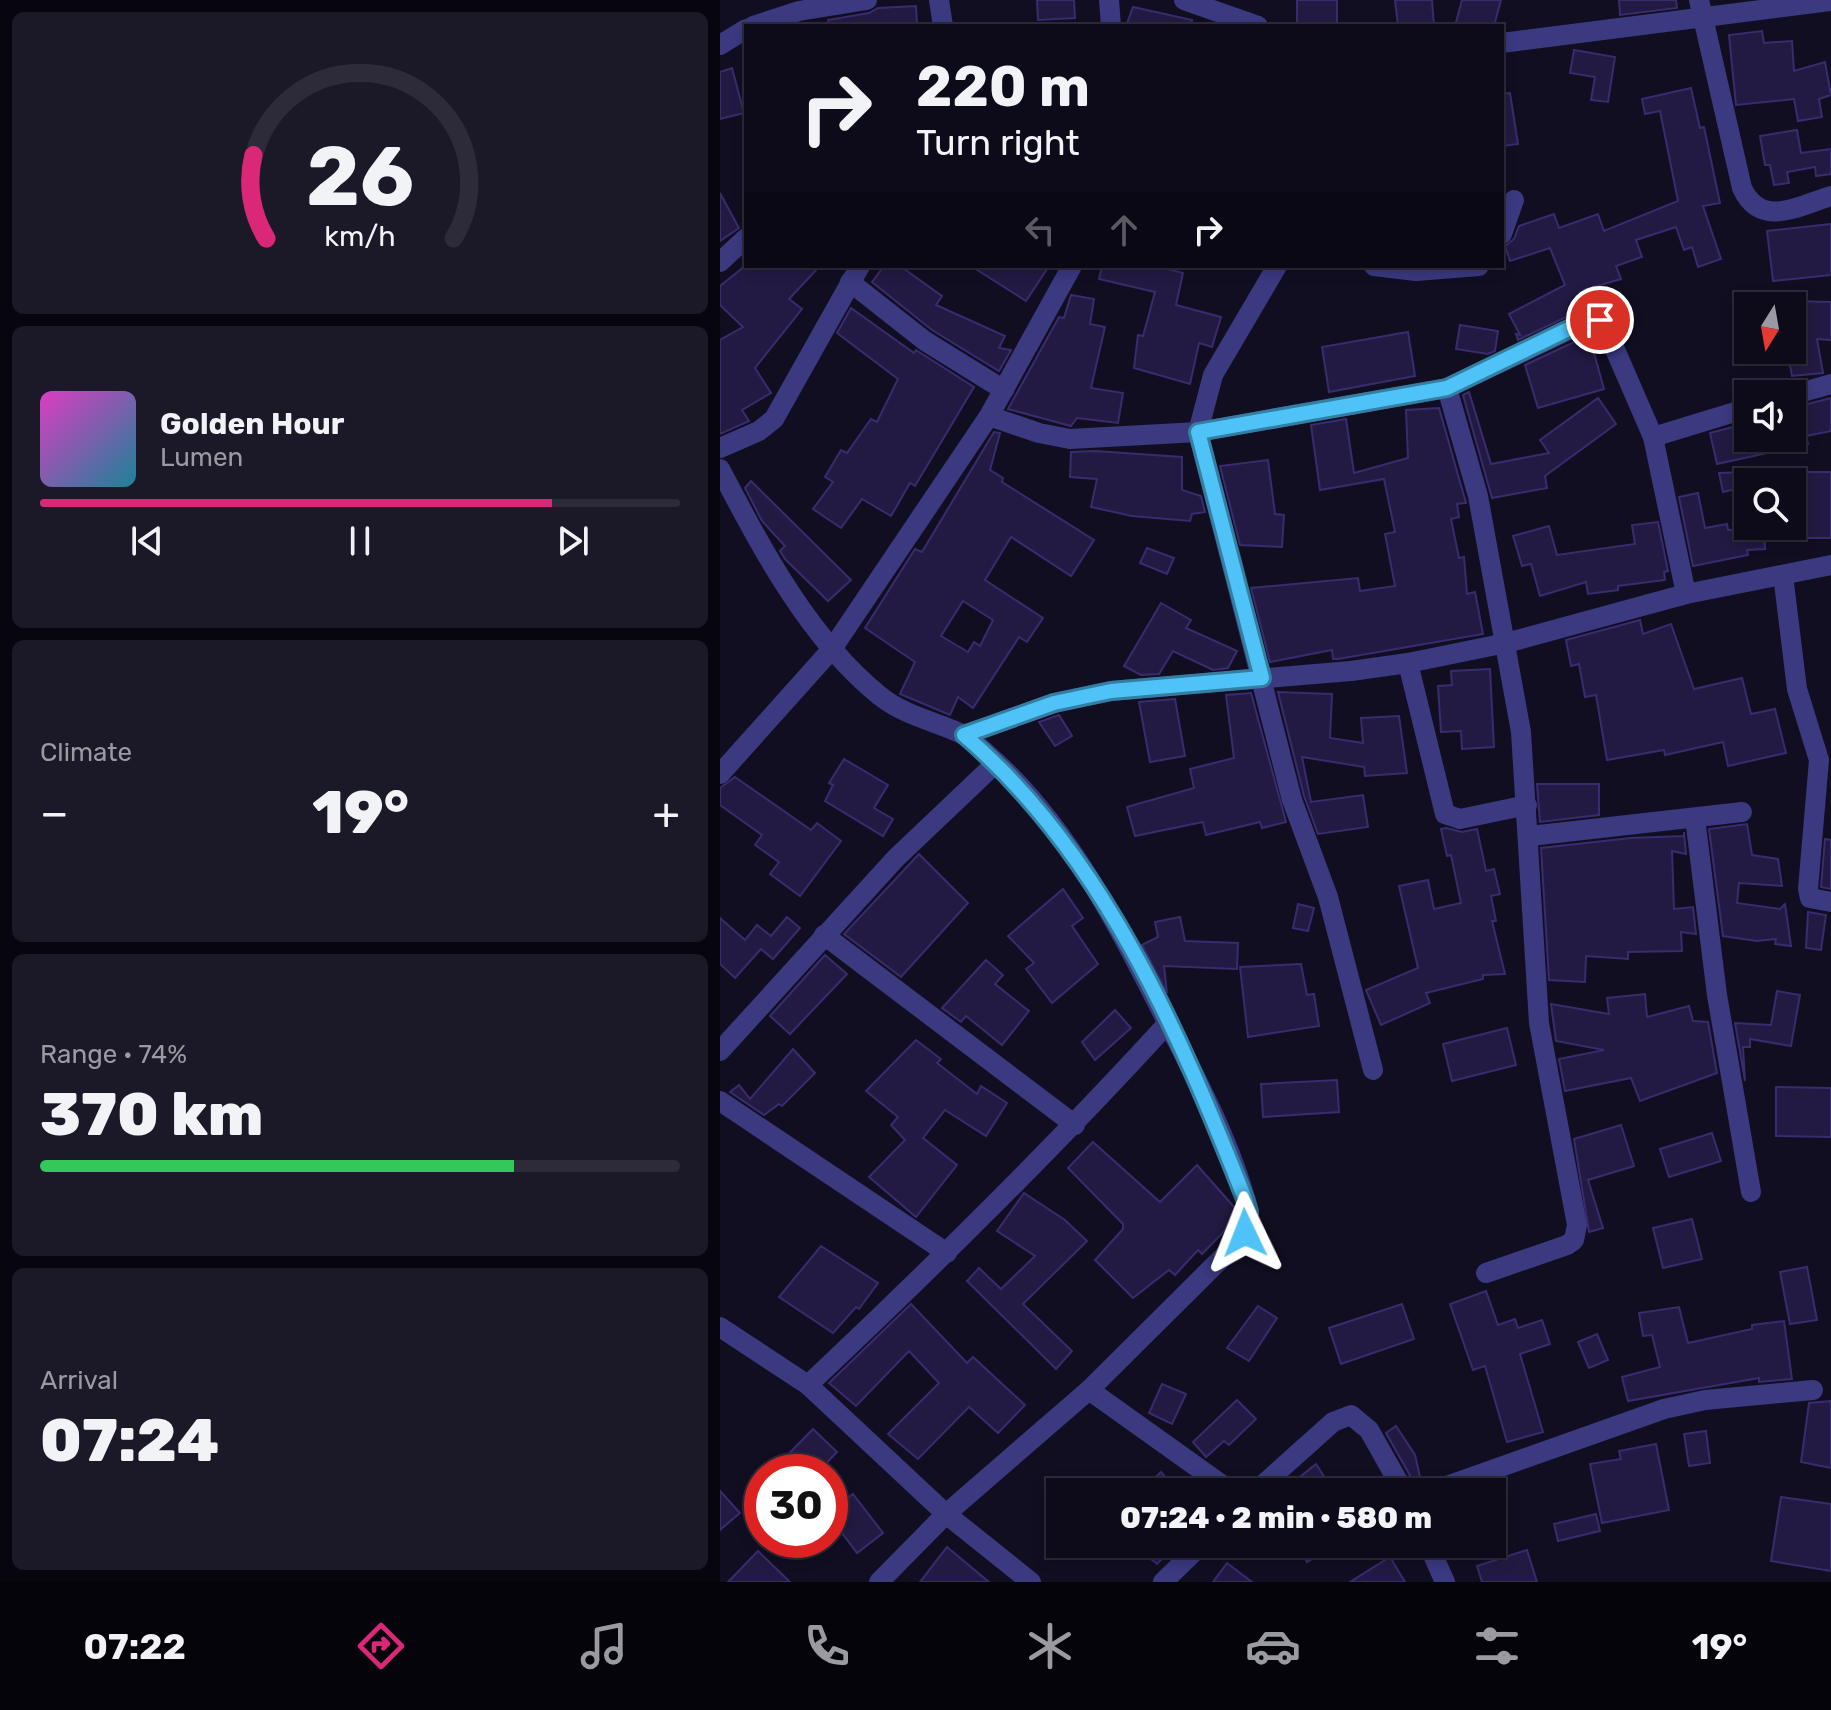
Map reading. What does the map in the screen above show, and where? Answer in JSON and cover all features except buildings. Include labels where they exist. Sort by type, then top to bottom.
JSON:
[{"type":"street","points":[[760,24],[801,12],[867,0]]},
{"type":"street","points":[[939,0],[943,24]]},
{"type":"street","points":[[1109,0],[1111,24]]},
{"type":"street","points":[[1184,0],[1252,24]]},
{"type":"street","points":[[1504,43],[1701,8],[1831,1]]},
{"type":"street","points":[[1701,8],[1742,188],[1749,204],[1762,211],[1779,212],[1831,196]]},
{"type":"street","points":[[720,45],[744,30]]},
{"type":"street","points":[[1504,228],[1514,200]]},
{"type":"street","points":[[720,262],[744,240]]},
{"type":"street","points":[[720,774],[832,649],[989,416],[1071,268]]},
{"type":"street","points":[[1276,268],[1213,375],[1198,432],[1292,800],[1328,897],[1373,1070]]},
{"type":"street","points":[[1391,268],[1416,271],[1454,268]]},
{"type":"street","points":[[720,448],[759,431],[774,419],[855,274],[925,341],[1004,390]]},
{"type":"street","points":[[989,416],[1039,433],[1070,439],[1198,432],[1447,388],[1594,318],[1604,324],[1653,437],[1686,594]]},
{"type":"street","points":[[1806,391],[1831,384]]},
{"type":"street","points":[[1447,388],[1478,496],[1521,732],[1541,1045],[1577,1234],[1567,1245],[1486,1273]]},
{"type":"street","points":[[1653,437],[1734,412]]},
{"type":"street","points":[[720,469],[791,591],[832,649],[881,696],[929,723],[964,735],[996,763],[1068,847],[1111,913],[1196,1072],[1245,1199],[1248,1222],[1237,1243],[1089,1390],[946,1514],[879,1582]]},
{"type":"street","points":[[964,735],[1054,703],[1111,691],[1408,663],[1506,643],[1686,594],[1831,565]]},
{"type":"street","points":[[1783,575],[1797,689],[1819,760],[1808,889],[1810,898],[1831,902]]},
{"type":"street","points":[[1408,663],[1445,814],[1460,819],[1527,805]]},
{"type":"street","points":[[720,1051],[896,858],[996,763]]},
{"type":"street","points":[[1530,836],[1742,812]]},
{"type":"street","points":[[1695,818],[1717,995],[1751,1192]]},
{"type":"street","points":[[824,935],[1075,1125]]},
{"type":"street","points":[[808,1385],[947,1253],[1075,1125],[1168,1023]]},
{"type":"street","points":[[720,1101],[947,1253]]},
{"type":"street","points":[[720,1327],[808,1385],[946,1514],[1031,1582]]},
{"type":"street","points":[[1089,1390],[1212,1478]]},
{"type":"street","points":[[1469,1478],[1664,1409],[1705,1400],[1813,1390]]},
{"type":"street","points":[[1271,1478],[1333,1422],[1351,1415],[1369,1430],[1396,1478]]},
{"type":"street","points":[[1163,1582],[1188,1558]]},
{"type":"street","points":[[1434,1558],[1445,1582]]},
{"type":"route","points":[[1245,1233],[1249,1212],[1196,1072],[1111,913],[1068,847],[1023,791],[964,735],[1054,703],[1111,691],[1262,678],[1198,432],[1447,388],[1587,320],[1600,320]]}]
